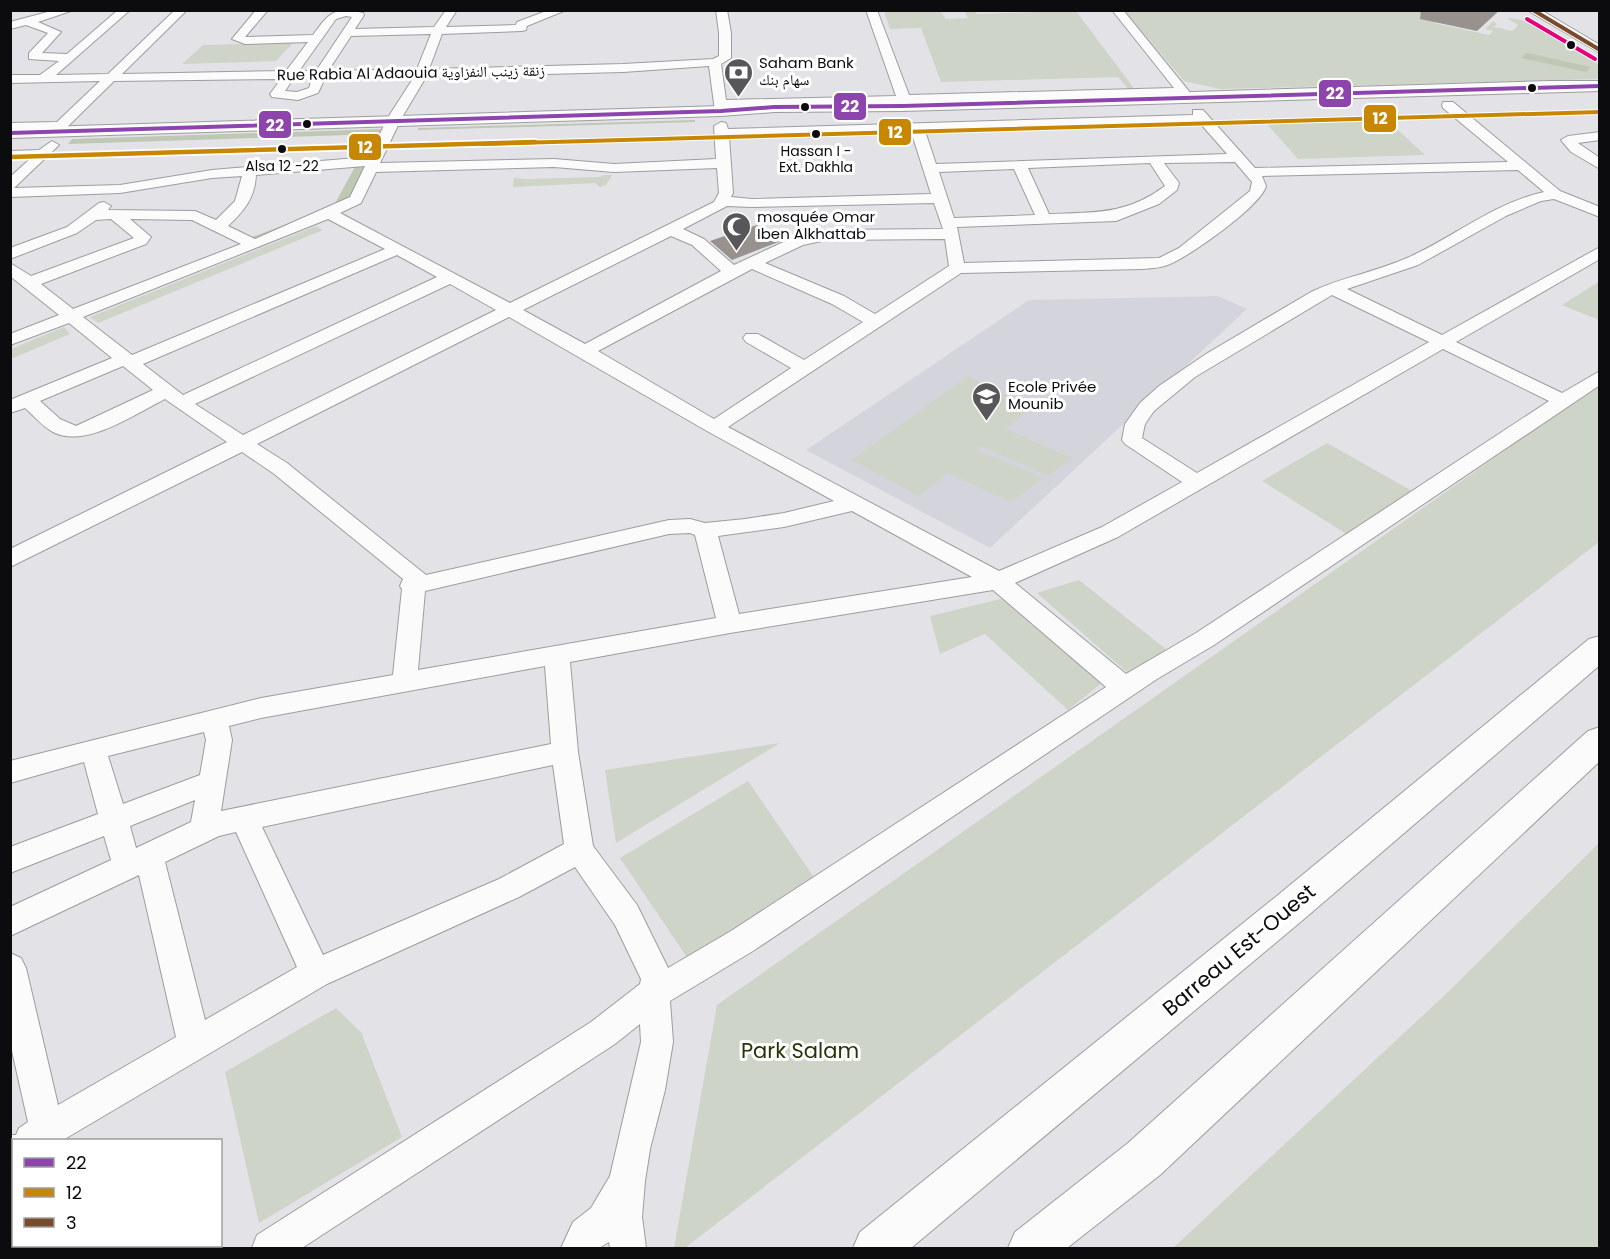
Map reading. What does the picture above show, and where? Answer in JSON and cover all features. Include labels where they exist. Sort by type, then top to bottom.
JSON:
[{"type":"main road","points":[[721,119],[774,107],[902,106],[1185,95],[1549,86],[1599,87]]},
{"type":"main road","points":[[10,147],[52,139],[391,127],[721,119],[821,125],[906,120],[1201,116],[1448,105],[1544,105],[1599,101]]},
{"type":"main road","points":[[10,133],[52,139]]},
{"type":"main road","name":"Barreau Est-Ouest","points":[[876,1248],[1191,990],[1599,647]]},
{"type":"main road","points":[[1031,1248],[1144,1159],[1599,740]]},
{"type":"street","points":[[10,26],[69,10]]},
{"type":"street","points":[[44,78],[125,10]]},
{"type":"street","points":[[263,10],[238,39],[245,41],[318,38]]},
{"type":"street","points":[[10,340],[329,214],[356,200],[391,127],[422,73],[438,30],[452,10]]},
{"type":"street","points":[[347,33],[522,28],[521,24],[561,10]]},
{"type":"street","points":[[721,10],[725,33],[725,58],[715,62],[724,163],[726,194],[724,201]]},
{"type":"street","points":[[871,10],[904,99]]},
{"type":"street","points":[[1117,10],[1185,95]]},
{"type":"street","points":[[1532,10],[1599,50]]},
{"type":"street","points":[[1551,10],[1599,38]]},
{"type":"street","points":[[10,184],[107,79],[180,11]]},
{"type":"street","points":[[351,12],[359,15],[320,74],[316,86],[309,93],[292,97],[276,94],[332,17],[351,12]]},
{"type":"street","points":[[10,17],[55,32],[33,56],[70,58]]},
{"type":"street","name":"Rue Rabia Al Adaouia زنقة زينب النفزاوية","points":[[10,79],[422,73],[637,67],[715,62]]},
{"type":"street","points":[[721,119],[904,99],[1185,95]]},
{"type":"street","points":[[1448,105],[1555,194],[1596,209]]},
{"type":"street","points":[[714,427],[957,268],[1162,262],[1185,251],[1252,198],[1258,192],[1259,181],[1236,158],[1201,116],[917,128],[721,119]]},
{"type":"street","points":[[10,127],[52,139]]},
{"type":"street","points":[[917,128],[951,228],[957,268]]},
{"type":"street","points":[[1599,136],[1568,140],[1571,145],[1599,165]]},
{"type":"street","points":[[10,155],[52,139]]},
{"type":"street","points":[[930,168],[1236,158]]},
{"type":"street","points":[[585,351],[750,262],[798,241],[826,235],[1116,216],[1154,201],[1172,187],[1172,183],[1154,159]]},
{"type":"street","points":[[10,193],[120,189],[183,178],[249,171],[372,165],[554,163],[614,168],[724,163]]},
{"type":"street","points":[[1019,164],[1044,219]]},
{"type":"street","points":[[1250,172],[1521,166]]},
{"type":"street","points":[[219,225],[242,206],[249,188],[249,171]]},
{"type":"street","points":[[10,254],[72,230],[93,215],[120,189]]},
{"type":"street","points":[[1196,482],[1132,440],[1135,426],[1147,407],[1165,390],[1200,365],[1332,288],[1413,261],[1523,204],[1555,194]]},
{"type":"street","points":[[10,559],[239,443],[509,311],[724,201],[939,198]]},
{"type":"street","points":[[93,215],[183,214],[195,216],[219,225],[254,244]]},
{"type":"street","points":[[329,214],[585,351],[714,427],[998,580],[1105,673],[1127,688]]},
{"type":"street","points":[[29,283],[140,241],[143,237],[115,216]]},
{"type":"street","points":[[669,229],[698,242],[732,272]]},
{"type":"street","points":[[19,404],[395,250]]},
{"type":"street","points":[[10,772],[261,708],[405,681],[557,657],[730,624],[998,580],[1110,532],[1599,252]]},
{"type":"street","points":[[750,262],[838,300],[875,321]]},
{"type":"street","points":[[10,268],[174,397],[239,443],[280,468],[415,576],[412,586],[405,681]]},
{"type":"street","points":[[19,404],[63,430],[78,433],[174,397],[449,278]]},
{"type":"street","points":[[1332,288],[1562,400]]},
{"type":"street","points":[[752,338],[804,368]]},
{"type":"street","points":[[270,1248],[603,1033],[654,993],[742,941],[1148,672],[1205,639],[1599,376]]},
{"type":"street","points":[[412,586],[669,527],[690,526],[705,530],[784,520],[855,502]]},
{"type":"street","points":[[705,530],[730,624]]},
{"type":"street","points":[[557,657],[565,752],[579,849],[626,915],[644,948],[657,979],[654,993],[657,1042],[648,1090],[632,1149],[627,1181],[624,1217],[628,1248]]},
{"type":"street","points":[[204,830],[219,740],[214,720]]},
{"type":"street","points":[[93,749],[113,820],[138,860],[194,1044]]},
{"type":"street","points":[[10,922],[214,825],[565,752]]},
{"type":"street","points":[[10,860],[211,782]]},
{"type":"street","points":[[244,819],[316,973]]},
{"type":"street","points":[[10,968],[39,1136],[316,973],[509,888],[579,849]]},
{"type":"street","points":[[580,1248],[586,1235],[596,1231],[611,1212],[627,1181]]},
{"type":"shaded area","name":"Ecole Privée Mounib","points":[[1218,296],[1247,309],[990,548],[806,450],[1029,300]]},
{"type":"green space","points":[[884,11],[940,11],[946,19],[968,18],[964,11],[975,11],[977,14],[1076,11],[1136,91],[1130,91],[1118,77],[941,82],[921,28],[890,29]]},
{"type":"green space","points":[[1125,11],[1442,11],[1446,13],[1434,23],[1489,35],[1493,31],[1485,29],[1493,21],[1497,24],[1494,27],[1513,31],[1518,25],[1507,18],[1518,19],[1542,28],[1599,65],[1599,79],[1220,89],[1184,81]]},
{"type":"green space","points":[[293,43],[276,61],[182,64],[203,45]]},
{"type":"green space","points":[[1527,53],[1591,67],[1586,72],[1521,58]]},
{"type":"green space","points":[[695,120],[695,122],[418,130],[418,128]]},
{"type":"green space","points":[[1387,120],[1425,155],[1298,159],[1267,124]]},
{"type":"green space","points":[[383,129],[381,134],[68,144],[72,139]]},
{"type":"green space","points":[[365,166],[345,208],[256,243],[252,237],[333,207],[355,167]]},
{"type":"green space","points":[[612,175],[606,185],[600,187],[595,183],[513,187],[514,178],[599,177]]},
{"type":"green space","points":[[316,226],[323,230],[98,323],[90,317]]},
{"type":"green space","points":[[1598,282],[1599,320],[1562,305]]},
{"type":"green space","points":[[64,327],[70,334],[11,359],[11,349]]},
{"type":"green space","points":[[968,376],[1032,408],[1005,429],[1072,458],[1048,476],[983,447],[987,443],[972,455],[979,451],[1043,478],[1011,502],[948,473],[919,496],[852,460]]},
{"type":"green space","name":"Park Salam","points":[[1599,384],[1599,542],[685,1248],[674,1248],[717,1005]]},
{"type":"green space","points":[[1327,443],[1414,492],[1348,535],[1262,481]]},
{"type":"green space","points":[[1079,580],[1173,655],[1137,681],[1037,593]]},
{"type":"green space","points":[[1005,598],[1103,682],[1068,710],[985,634],[940,654],[930,616]]},
{"type":"green space","points":[[780,743],[616,843],[605,770]]},
{"type":"green space","points":[[748,781],[818,883],[688,959],[620,858]]},
{"type":"green space","points":[[1599,843],[1599,1248],[1173,1248],[1447,993]]},
{"type":"green space","points":[[336,1008],[361,1032],[402,1137],[259,1223],[225,1072]]},
{"type":"building","points":[[1421,10],[1500,10],[1477,31],[1420,19]]},
{"type":"building","name":"mosquée Omar Iben Alkhattab","points":[[757,225],[781,241],[732,260],[710,241]]},
{"type":"transit line","name":"3","points":[[1533,10],[1600,50]]},
{"type":"transit line","points":[[1527,19],[1595,59]]},
{"type":"transit line","name":"22","points":[[10,133],[721,111],[774,107],[902,106],[1600,86]]},
{"type":"transit line","name":"12","points":[[10,157],[1600,112]]},
{"type":"place","name":"Saham Bank سهام بنك","points":[[738,98]]},
{"type":"place","name":"Hassan I - Ext. Dakhla","points":[[816,134]]},
{"type":"place","name":"Alsa 12 -22","points":[[282,149]]},
{"type":"place","name":"mosquée Omar Iben Alkhattab","points":[[736,252]]},
{"type":"place","name":"Ecole Privée Mounib","points":[[987,422]]}]
